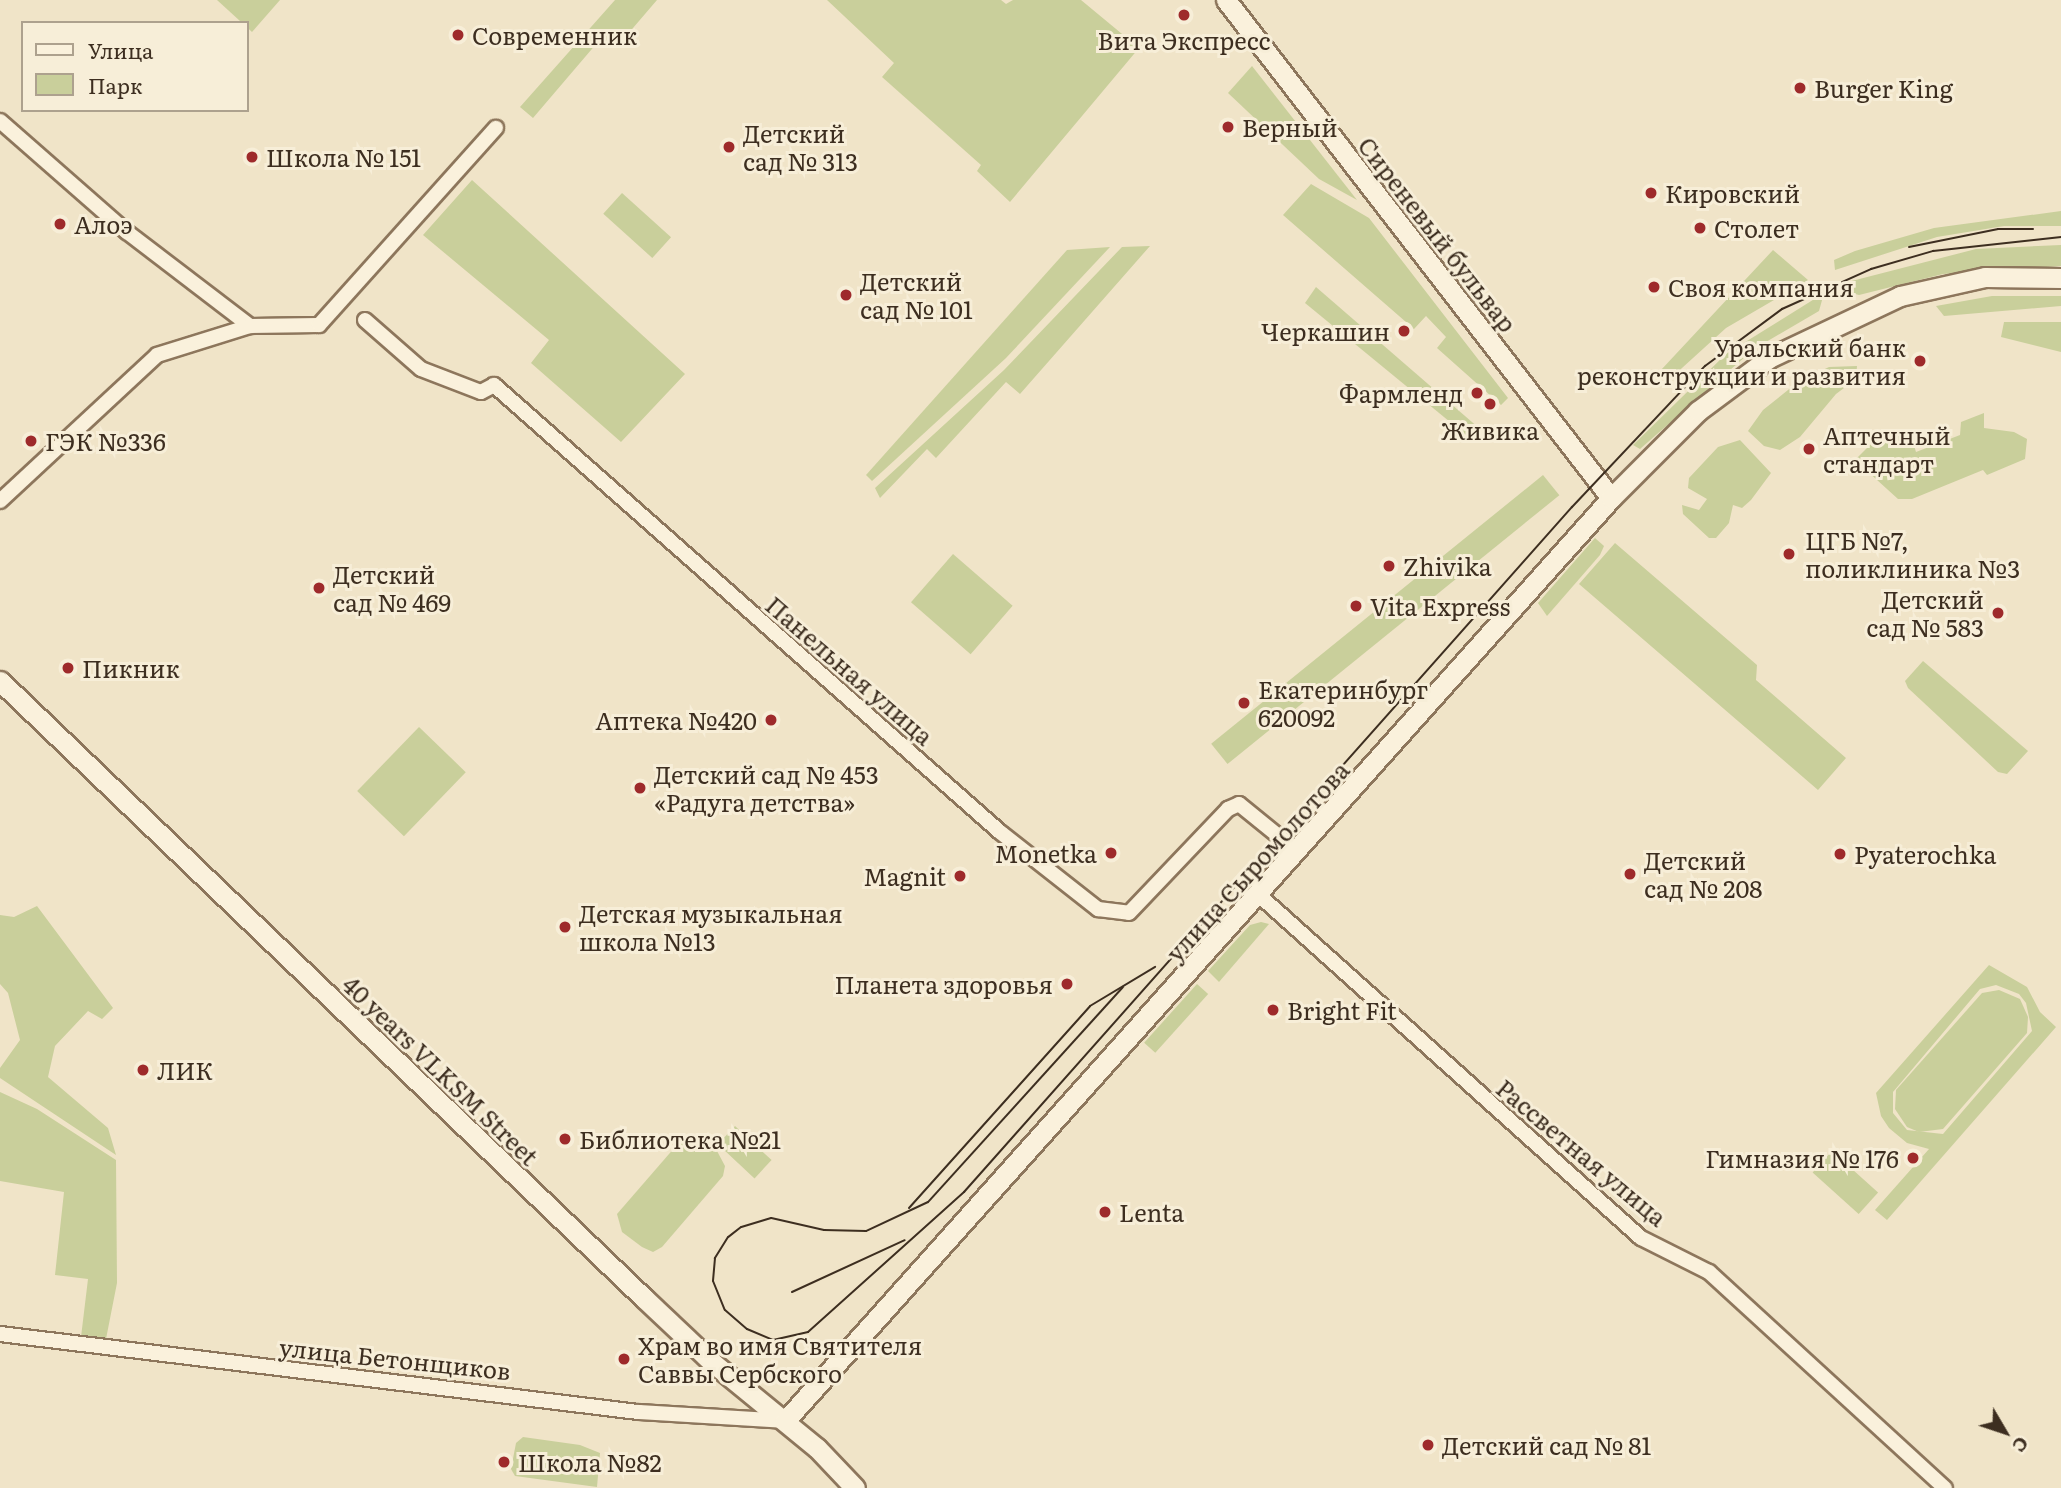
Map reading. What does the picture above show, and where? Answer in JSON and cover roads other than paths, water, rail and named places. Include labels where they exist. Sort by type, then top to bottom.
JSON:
[{"type":"street","name":"Сиреневый бульвар","points":[[1226,0],[1611,498]]},
{"type":"street","points":[[0,121],[127,232],[250,327]]},
{"type":"street","points":[[0,501],[157,355],[250,327],[319,325],[496,128]]},
{"type":"street","name":"улица Сыромолотова","points":[[785,1421],[1260,896],[1611,498],[1731,382],[1846,319],[1941,284],[2010,276],[2061,278]]},
{"type":"street","name":"Панельная улица","points":[[365,320],[421,369],[481,392],[494,385],[1000,832],[1098,909],[1129,914],[1228,808],[1239,804],[1298,852]]},
{"type":"street","name":"40 years VLKSM Street","points":[[0,681],[713,1363],[785,1421],[855,1488]]},
{"type":"street","name":"Рассветная улица","points":[[1260,896],[1630,1229],[1709,1272],[1945,1488]]},
{"type":"street","name":"улица Бетонщиков","points":[[0,1334],[638,1412],[785,1421]]},
{"type":"tram line","points":[[1909,247],[1998,229],[2033,229]]},
{"type":"tram line","points":[[1123,987],[928,1202],[866,1231],[824,1230],[771,1218],[741,1227],[728,1237],[715,1258],[713,1281],[725,1310],[747,1329],[773,1340],[808,1332],[964,1192],[1572,507],[1705,366],[1782,309],[1871,269],[1933,251],[2061,237]]},
{"type":"tram line","points":[[909,1208],[1090,1006],[1155,967]]},
{"type":"tram line","points":[[792,1292],[905,1240]]},
{"type":"place","name":"Вита Экспресс","points":[[1184,15]]},
{"type":"place","name":"Современник","points":[[458,35]]},
{"type":"place","name":"Burger King","points":[[1800,88]]},
{"type":"place","name":"Верный","points":[[1228,127]]},
{"type":"place","name":"Детский сад № 313","points":[[729,147]]},
{"type":"place","name":"Школа № 151","points":[[252,157]]},
{"type":"place","name":"Кировский","points":[[1651,193]]},
{"type":"place","name":"Алоэ","points":[[60,224]]},
{"type":"place","name":"Столет","points":[[1700,228]]},
{"type":"place","name":"Своя компания","points":[[1654,287]]},
{"type":"place","name":"Детский сад № 101","points":[[846,295]]},
{"type":"place","name":"Черкашин","points":[[1404,331]]},
{"type":"place","name":"Уральский банк реконструкции и развития","points":[[1920,361]]},
{"type":"place","name":"Фармленд","points":[[1477,393]]},
{"type":"place","name":"Живика","points":[[1490,404]]},
{"type":"place","name":"ГЭК №336","points":[[31,441]]},
{"type":"place","name":"Аптечный стандарт","points":[[1809,449]]},
{"type":"place","name":"ЦГБ №7, поликлиника №3","points":[[1789,554]]},
{"type":"place","name":"Zhivika","points":[[1389,566]]},
{"type":"place","name":"Детский сад № 469","points":[[319,588]]},
{"type":"place","name":"Vita Express","points":[[1356,606]]},
{"type":"place","name":"Детский сад № 583","points":[[1998,613]]},
{"type":"place","name":"Пикник","points":[[68,668]]},
{"type":"place","name":"Екатеринбург 620092","points":[[1244,703]]},
{"type":"place","name":"Аптека №420","points":[[771,720]]},
{"type":"place","name":"Детский сад № 453 «Радуга детства»","points":[[640,788]]},
{"type":"place","name":"Monetka","points":[[1111,853]]},
{"type":"place","name":"Pyaterochka","points":[[1840,854]]},
{"type":"place","name":"Детский сад № 208","points":[[1630,874]]},
{"type":"place","name":"Magnit","points":[[960,876]]},
{"type":"place","name":"Детская музыкальная школа №13","points":[[565,927]]},
{"type":"place","name":"Планета здоровья","points":[[1067,984]]},
{"type":"place","name":"Bright Fit","points":[[1273,1010]]},
{"type":"place","name":"ЛИК","points":[[143,1070]]},
{"type":"place","name":"Библиотека №21","points":[[565,1139]]},
{"type":"place","name":"Гимназия № 176","points":[[1913,1158]]},
{"type":"place","name":"Lenta","points":[[1105,1212]]},
{"type":"place","name":"Храм во имя Святителя Саввы Сербского","points":[[624,1359]]},
{"type":"place","name":"Детский сад № 81","points":[[1428,1445]]},
{"type":"place","name":"Школа №82","points":[[504,1462]]}]
